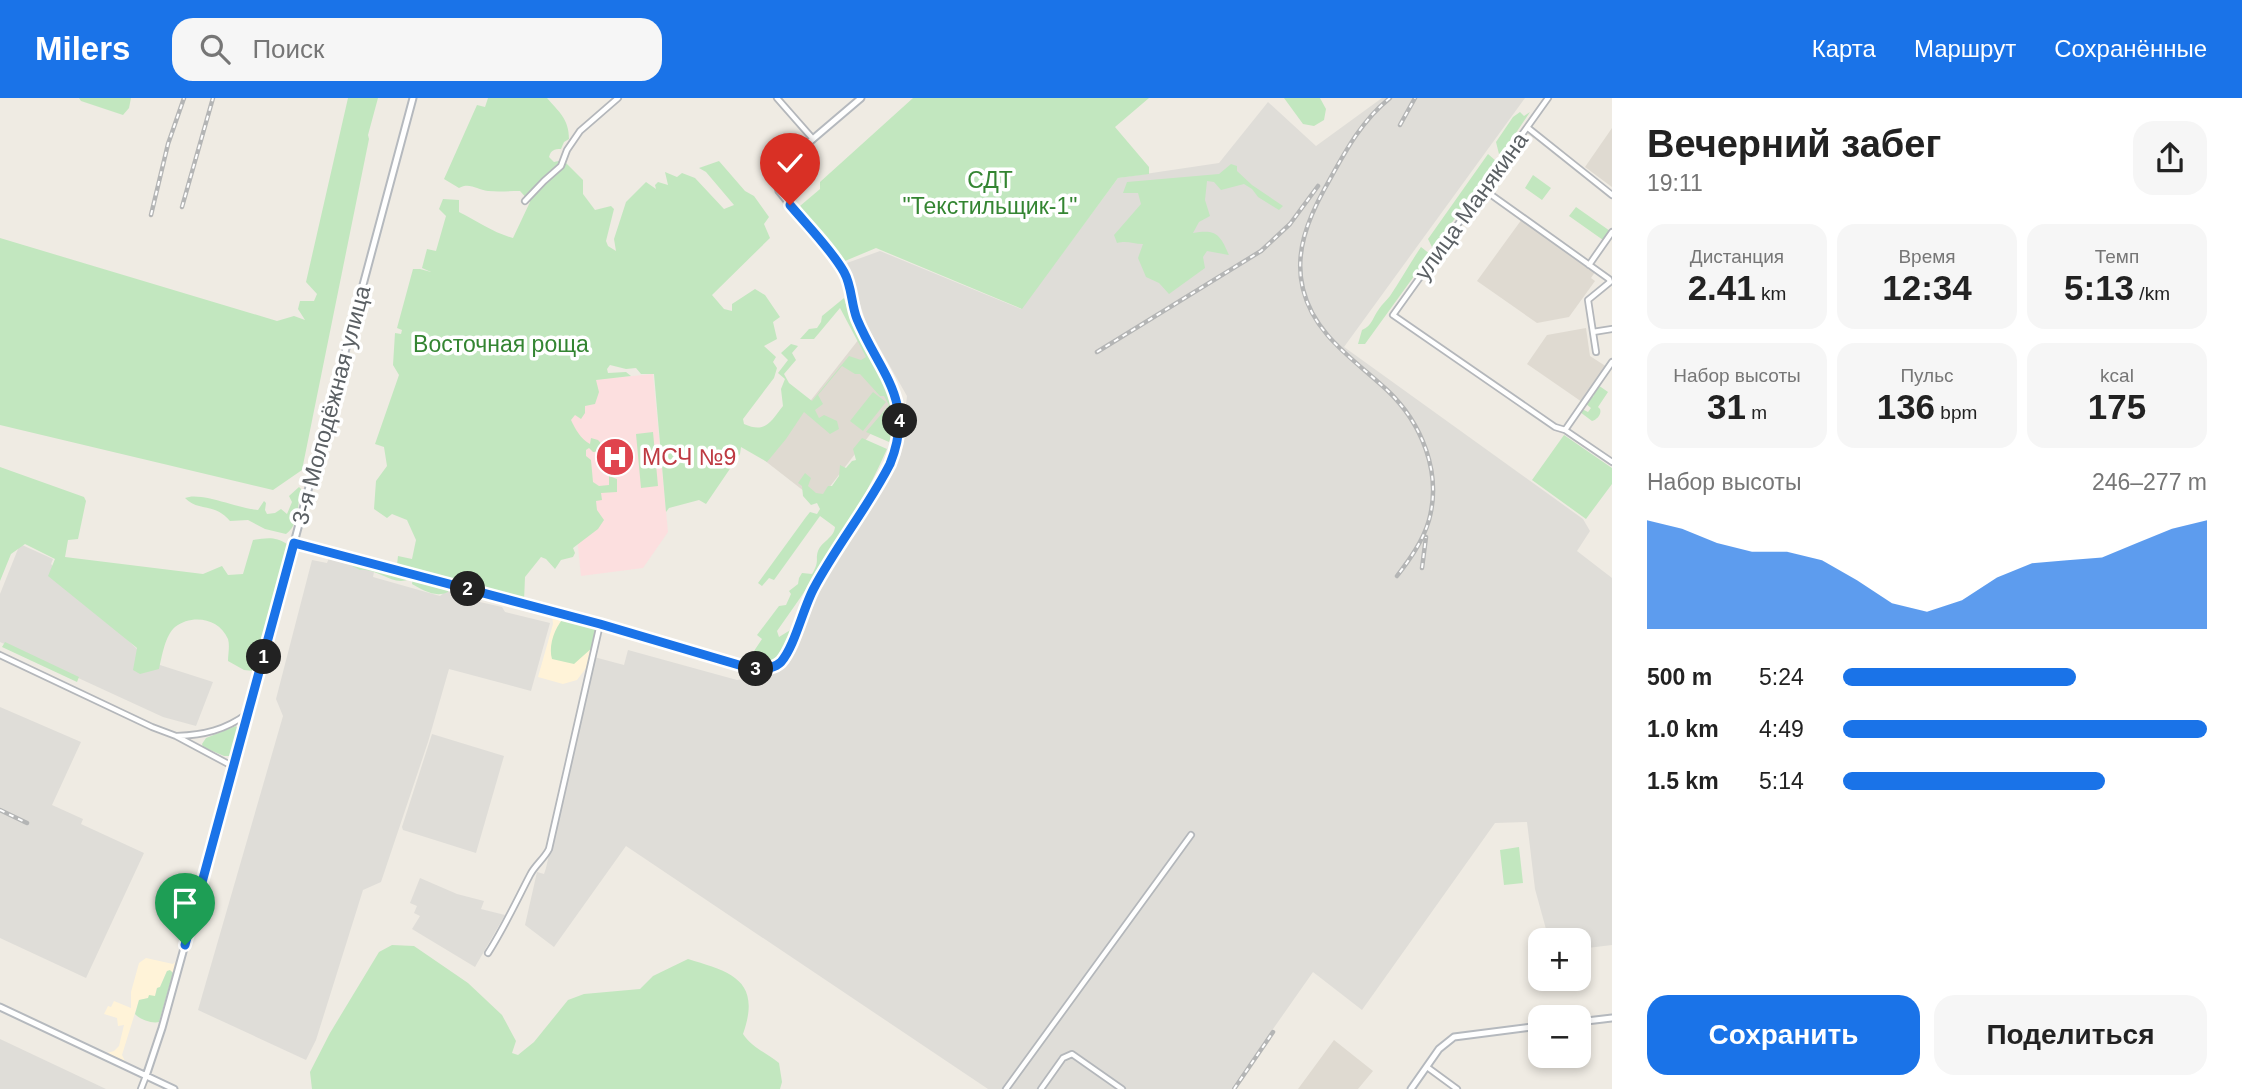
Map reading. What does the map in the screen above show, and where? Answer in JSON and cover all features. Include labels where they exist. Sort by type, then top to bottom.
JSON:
[{"type":"main road","name":"3-я Молодёжная улица","points":[[146,1076],[162,1028],[249,713],[413,98]]},
{"type":"main road","points":[[294,543],[600,624],[756,670],[779,664],[787,653],[816,584],[890,464],[900,422],[900,410],[894,390],[856,315],[845,273],[779,191],[775,182],[780,167],[861,98]]},
{"type":"main road","points":[[0,1007],[174,1089]]},
{"type":"main road","points":[[1591,1020],[1612,1018]]},
{"type":"main road","points":[[1410,1089],[1445,1044],[1454,1037],[1528,1028]]},
{"type":"street","points":[[525,201],[561,166],[567,150],[580,131],[618,98]]},
{"type":"street","points":[[778,98],[813,139]]},
{"type":"street","name":"улица Манякина","points":[[1548,98],[1392,315],[1555,427],[1565,430]]},
{"type":"street","points":[[1527,128],[1612,195]]},
{"type":"street","points":[[1483,189],[1610,282],[1588,300],[1596,352]]},
{"type":"street","points":[[1589,265],[1612,232]]},
{"type":"street","points":[[1593,332],[1612,329]]},
{"type":"street","points":[[1612,362],[1565,430],[1612,463]]},
{"type":"street","points":[[488,953],[531,873],[549,849],[600,624]]},
{"type":"street","points":[[0,654],[176,736],[234,767]]},
{"type":"street","points":[[176,736],[213,732],[232,725],[249,713]]},
{"type":"street","points":[[1006,1089],[1191,835]]},
{"type":"street","points":[[1041,1089],[1063,1058],[1072,1054],[1122,1089]]},
{"type":"street","points":[[1427,1067],[1457,1089]]},
{"type":"street","points":[[141,1089],[146,1076]]},
{"type":"shaded area","points":[[1382,98],[1525,98],[1344,347],[1583,519],[1590,531],[1577,551],[1612,578],[1612,945],[1591,948],[1591,928],[1546,928],[1535,889],[1527,822],[1495,823],[1362,1010],[1313,972],[1231,1089],[988,1089],[626,846],[554,947],[525,925],[537,872],[544,874],[546,868],[594,657],[624,665],[628,650],[737,680],[780,667],[789,657],[818,586],[888,480],[902,438],[907,396],[867,326],[847,263],[880,251],[1021,309],[1118,178],[1219,163],[1268,102],[1316,146]]},
{"type":"shaded area","points":[[1612,128],[1612,187],[1585,167]]},
{"type":"shaded area","points":[[1522,219],[1595,272],[1591,278],[1595,281],[1569,317],[1537,323],[1477,281]]},
{"type":"shaded area","points":[[1586,328],[1590,356],[1607,367],[1582,402],[1527,364],[1547,335]]},
{"type":"shaded area","points":[[859,339],[892,406],[818,502],[764,460]]},
{"type":"shaded area","name":"МСЧ №9","points":[[653,374],[668,532],[643,568],[581,576],[561,383]]},
{"type":"shaded area","points":[[20,544],[53,559],[51,564],[138,650],[140,648],[160,665],[213,682],[196,726],[163,717],[0,642],[0,594]]},
{"type":"shaded area","points":[[329,558],[374,572],[373,577],[440,596],[448,590],[463,595],[465,600],[502,607],[505,612],[550,623],[531,691],[449,669],[428,742],[381,882],[363,890],[316,1040],[306,1060],[198,1010],[283,716],[276,699],[312,560],[327,563]]},
{"type":"shaded area","points":[[552,615],[598,627],[586,668],[577,680],[563,684],[538,677],[553,624]]},
{"type":"shaded area","points":[[0,707],[81,742],[52,805],[83,819],[81,824],[144,853],[86,978],[0,938]]},
{"type":"shaded area","points":[[432,734],[504,756],[476,853],[403,830]]},
{"type":"shaded area","points":[[420,878],[457,894],[484,901],[481,909],[505,915],[475,967],[412,929],[420,916],[414,913],[417,906],[410,903]]},
{"type":"shaded area","points":[[146,958],[173,964],[175,962],[173,973],[167,971],[155,997],[139,1000],[122,1055],[125,1061],[107,1053],[119,1046],[124,1025],[118,1026],[117,1018],[104,1014],[114,1001],[131,1008],[131,992],[139,963]]},
{"type":"shaded area","points":[[0,1039],[106,1089],[0,1089]]},
{"type":"shaded area","points":[[1334,1040],[1373,1071],[1358,1089],[1298,1089]]},
{"type":"green space","points":[[79,98],[131,98],[129,108],[123,115]]},
{"type":"green space","points":[[348,98],[378,98],[368,135],[302,470],[273,490],[0,425],[0,238],[277,321],[294,316],[305,320],[298,309],[300,301],[314,301],[317,294],[306,282]]},
{"type":"green space","name":"Восточная роща","points":[[488,98],[547,98],[559,112],[567,126],[569,139],[561,149],[552,151],[549,157],[554,162],[563,160],[583,180],[583,194],[595,210],[611,206],[614,209],[606,241],[608,246],[616,251],[614,239],[626,202],[646,182],[656,189],[658,182],[668,185],[665,172],[677,177],[682,173],[695,178],[724,209],[734,205],[706,172],[699,168],[719,161],[745,191],[754,196],[769,217],[764,224],[770,238],[712,295],[724,309],[732,311],[732,304],[755,289],[765,295],[780,317],[773,322],[777,339],[764,346],[776,357],[773,362],[777,368],[774,378],[743,419],[744,424],[763,427],[783,406],[781,389],[785,379],[778,373],[788,360],[781,353],[791,344],[798,346],[792,353],[796,360],[784,374],[789,383],[812,401],[849,356],[861,360],[866,357],[840,308],[814,339],[800,339],[809,329],[817,328],[822,316],[844,298],[850,317],[892,397],[895,424],[889,442],[866,432],[889,405],[884,396],[880,396],[860,374],[842,366],[818,395],[823,404],[815,410],[819,418],[824,415],[837,421],[839,429],[830,434],[804,412],[767,462],[741,447],[740,454],[706,504],[699,500],[669,508],[666,512],[654,374],[641,374],[636,368],[626,369],[610,365],[608,373],[626,372],[631,376],[596,380],[599,392],[595,404],[585,406],[581,419],[575,415],[571,420],[587,442],[590,444],[591,438],[598,440],[608,451],[593,452],[589,448],[586,450],[586,456],[591,460],[593,482],[599,486],[609,485],[609,476],[617,479],[617,492],[601,493],[602,500],[596,501],[597,510],[604,520],[598,529],[573,548],[573,557],[561,560],[555,569],[541,557],[525,577],[524,601],[397,565],[398,556],[412,559],[416,540],[407,520],[392,514],[387,518],[374,509],[376,481],[387,466],[384,447],[375,444],[399,375],[393,365],[395,333],[401,334],[402,330],[397,328],[413,269],[431,272],[422,268],[427,249],[436,251],[446,216],[439,209],[443,199],[459,200],[459,212],[513,238],[530,202],[520,191],[488,191],[470,186],[459,188],[444,179],[477,105],[485,107]]},
{"type":"green space","name":"СДТ \"Текстильщик-1\"","points":[[913,98],[1149,98],[1115,127],[1149,167],[1149,174],[1118,178],[1022,309],[876,248],[845,261],[800,206],[820,189],[820,182]]},
{"type":"green space","points":[[1284,98],[1320,98],[1326,109],[1324,120],[1314,126],[1303,124]]},
{"type":"green space","points":[[1520,112],[1524,116],[1530,112],[1501,155],[1496,142],[1513,117]]},
{"type":"green space","points":[[1488,154],[1496,161],[1433,249],[1428,239]]},
{"type":"green space","points":[[1231,164],[1237,166],[1237,171],[1252,185],[1283,206],[1279,210],[1244,184],[1221,190],[1214,182],[1207,181],[1205,200],[1210,216],[1199,222],[1193,233],[1207,232],[1216,235],[1229,255],[1207,251],[1203,257],[1205,268],[1169,294],[1159,283],[1146,277],[1138,258],[1143,244],[1117,243],[1114,235],[1141,204],[1138,193],[1123,193],[1127,182],[1219,174]]},
{"type":"green space","points":[[1533,175],[1551,188],[1542,200],[1525,188]]},
{"type":"green space","points":[[1576,207],[1610,231],[1603,240],[1569,216]]},
{"type":"green space","points":[[1421,247],[1430,254],[1365,344],[1358,344],[1362,330],[1370,324],[1390,296]]},
{"type":"green space","points":[[1598,385],[1608,392],[1598,407],[1600,415],[1592,421],[1580,412],[1582,409],[1588,412],[1591,408],[1585,403],[1593,397]]},
{"type":"green space","points":[[873,392],[886,402],[863,431],[850,421]]},
{"type":"green space","points":[[653,432],[658,486],[641,488],[636,434]]},
{"type":"green space","points":[[1564,435],[1612,468],[1612,484],[1586,519],[1532,480]]},
{"type":"green space","points":[[862,438],[887,449],[876,473],[837,542],[777,631],[779,637],[792,629],[783,651],[771,661],[759,661],[750,657],[762,639],[757,635],[779,606],[786,605],[791,594],[789,591],[798,584],[802,573],[812,574],[818,551],[834,531],[835,527],[820,516],[774,580],[769,578],[762,586],[758,583],[810,512],[817,514],[820,509],[817,503],[811,505],[803,496],[802,486],[798,483],[805,473],[811,478],[808,486],[816,493],[823,494],[839,476],[840,465],[846,468],[856,460],[853,449]]},
{"type":"green space","points":[[0,467],[84,497],[86,501],[78,539],[68,540],[65,557],[203,574],[222,566],[228,575],[243,574],[253,540],[266,538],[287,544],[253,671],[244,670],[228,661],[229,642],[218,626],[204,620],[189,620],[172,631],[166,641],[159,669],[140,674],[133,670],[137,648],[48,576],[55,559],[25,544],[11,554],[0,581]]},
{"type":"green space","points":[[299,487],[301,489],[296,519],[286,534],[265,529],[248,520],[230,521],[218,511],[195,505],[185,498],[210,498],[258,510],[264,501],[267,514],[281,509],[287,514],[292,502],[289,496]]},
{"type":"green space","points":[[356,560],[373,564],[390,573],[402,573],[409,579],[397,581],[348,564]]},
{"type":"green space","points":[[413,577],[441,584],[448,592],[434,594],[425,591],[412,584]]},
{"type":"green space","points":[[566,616],[597,626],[593,647],[574,664],[552,659],[551,654],[556,630]]},
{"type":"green space","points":[[5,642],[79,677],[77,682],[2,647]]},
{"type":"green space","points":[[236,726],[240,731],[233,756],[224,756],[203,747],[206,738]]},
{"type":"green space","points":[[1519,847],[1523,883],[1504,885],[1500,850]]},
{"type":"green space","points":[[392,945],[414,946],[468,983],[502,1015],[516,1041],[512,1053],[518,1055],[534,1042],[568,1000],[584,994],[640,989],[653,976],[688,959],[717,969],[739,981],[745,990],[748,1016],[743,1034],[779,1063],[782,1082],[780,1089],[312,1089],[310,1072],[330,1033],[379,952]]},
{"type":"green space","points":[[170,970],[173,973],[159,1022],[139,1018],[135,1014],[139,1000],[148,998],[149,995],[155,996],[157,988]]},
{"type":"railway","points":[[151,215],[168,144],[184,98]]},
{"type":"railway","points":[[182,207],[213,98]]},
{"type":"railway","points":[[1390,98],[1361,128],[1325,188],[1308,224],[1300,262],[1303,289],[1316,320],[1337,345],[1399,403],[1419,433],[1426,450],[1433,484],[1429,520],[1420,542],[1397,576]]},
{"type":"railway","points":[[1400,125],[1415,98]]},
{"type":"railway","points":[[1097,352],[1261,251],[1290,224],[1318,186]]},
{"type":"railway","points":[[1422,568],[1426,537]]},
{"type":"railway","points":[[0,810],[27,823]]},
{"type":"railway","points":[[1234,1089],[1273,1032]]},
{"type":"place","name":"МСЧ №9","points":[[615,457]]},
{"type":"route","points":[[185,945],[294,543],[600,624],[756,670],[779,664],[787,653],[820,576],[884,476],[896,447],[900,422],[900,410],[894,390],[861,328],[845,273],[790,205]]}]
